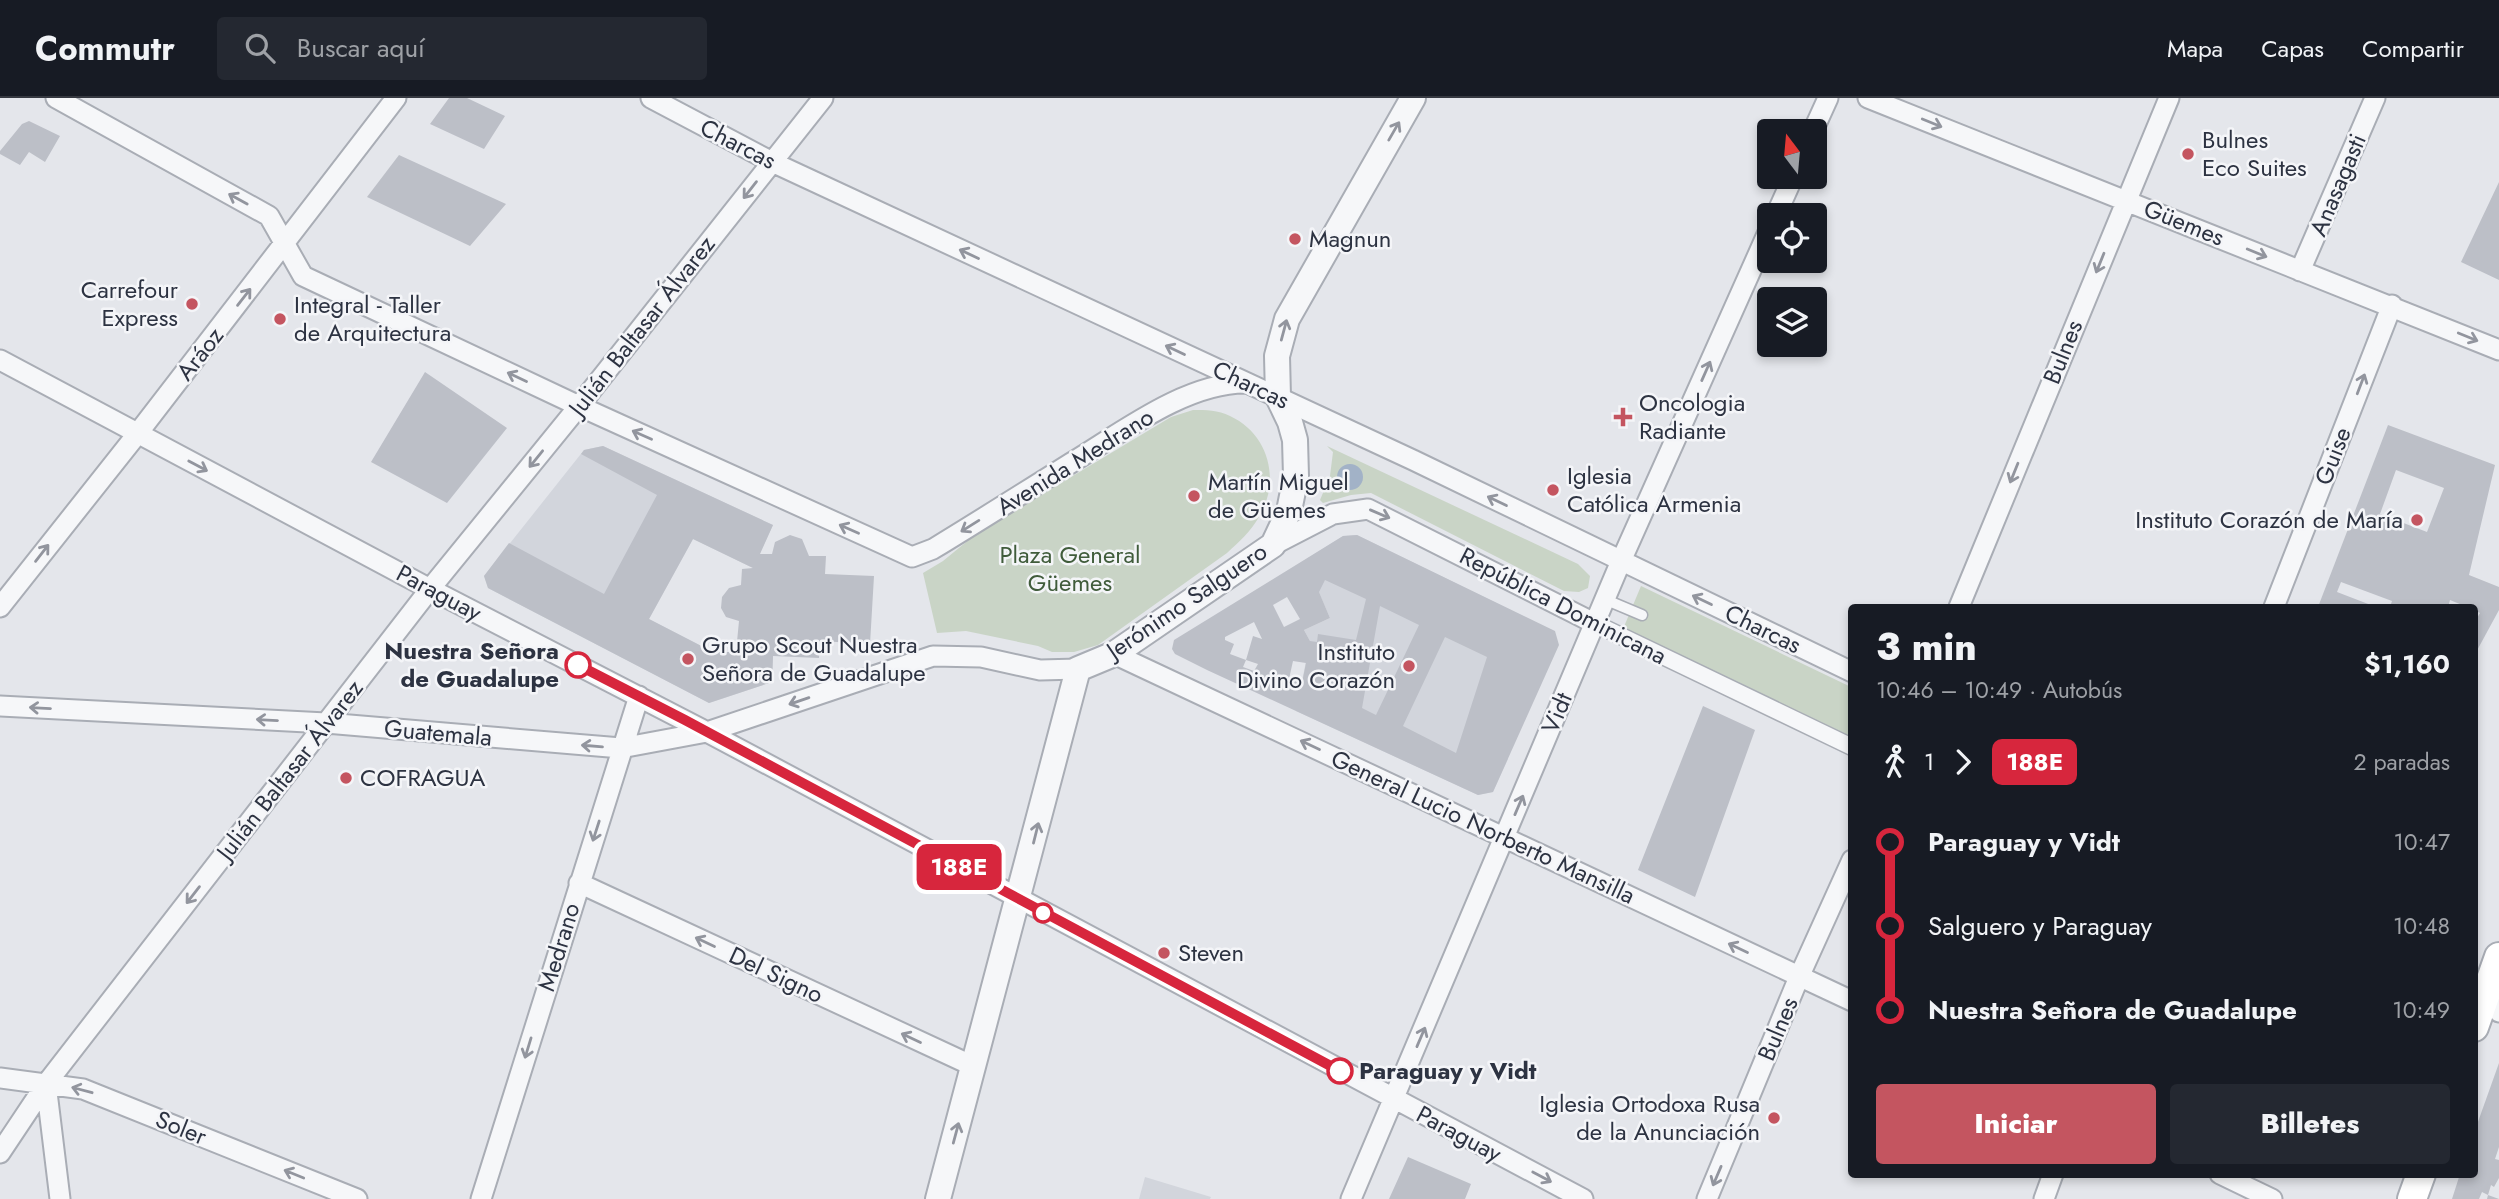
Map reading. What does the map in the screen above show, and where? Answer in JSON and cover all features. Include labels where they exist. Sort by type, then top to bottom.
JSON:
[{"type":"main road","points":[[2481,1007],[2499,957]]},
{"type":"main road","points":[[2412,1199],[2420,1178]]},
{"type":"street","points":[[56,98],[269,216],[303,276],[579,406]]},
{"type":"street","name":"Aráoz","points":[[0,607],[396,98]]},
{"type":"street","name":"Charcas","points":[[651,98],[772,162],[1413,460],[1848,670]]},
{"type":"street","name":"Julián Baltasar Álvarez","points":[[0,1153],[46,1084],[430,589],[823,98]]},
{"type":"street","name":"Jerónimo Salguero","points":[[938,1199],[1079,669],[1114,654],[1273,545],[1289,511],[1296,476],[1297,457],[1290,422],[1278,397],[1277,356],[1287,319],[1413,98]]},
{"type":"street","points":[[1818,119],[1828,98]]},
{"type":"street","name":"Güemes","points":[[1868,98],[2499,349]]},
{"type":"street","name":"Bulnes","points":[[1960,604],[2169,98]]},
{"type":"street","name":"Anasagasti","points":[[2300,271],[2375,98]]},
{"type":"street","name":"Vidt","points":[[1351,1199],[1604,599],[1757,257]]},
{"type":"street","name":"Guise","points":[[2275,604],[2392,305]]},
{"type":"street","name":"Paraguay","points":[[0,360],[430,589],[707,732],[1583,1199]]},
{"type":"street","name":"Avenida Medrano","points":[[579,406],[912,557],[933,549],[1151,414],[1208,388],[1228,383],[1245,383]]},
{"type":"street","name":"República Dominicana","points":[[1273,545],[1333,514],[1368,509],[1594,623],[1848,745]]},
{"type":"street","name":"General Lucio Norberto Mansilla","points":[[1114,654],[1848,999]]},
{"type":"street","points":[[707,732],[933,656],[981,657],[1040,670],[1079,669]]},
{"type":"street","name":"Medrano","points":[[481,1199],[639,696]]},
{"type":"street","name":"Guatemala","points":[[0,706],[326,723],[621,748],[707,732]]},
{"type":"street","name":"Bulnes","points":[[1707,1199],[1848,869]]},
{"type":"street","name":"Del Signo","points":[[579,883],[973,1066]]},
{"type":"street","name":"Soler","points":[[0,1078],[83,1089],[357,1199]]},
{"type":"street","points":[[46,1084],[61,1199]]},
{"type":"street","points":[[2044,1199],[2052,1178]]},
{"type":"street","points":[[2228,1178],[2272,1199]]},
{"type":"lane","points":[[1604,599],[1642,615]]},
{"type":"shaded area","points":[[603,446],[773,525],[753,568],[693,539],[649,619],[713,652],[773,656],[772,682],[709,703],[488,588],[484,576],[584,450]]},
{"type":"shaded area","name":"Instituto Divino Corazón","points":[[1357,535],[1533,621],[1487,750],[1508,759],[1493,792],[1478,795],[1296,711],[1310,641],[1304,630],[1330,618],[1305,560],[1343,536]]},
{"type":"shaded area","points":[[1145,1177],[1211,1197],[1139,1199]]},
{"type":"green space","name":"Plaza General Güemes","points":[[1193,410],[1221,413],[1243,424],[1262,446],[1267,460],[1270,474],[1266,503],[1252,527],[1227,553],[1098,645],[1074,652],[1052,652],[1038,646],[966,631],[937,633],[923,573],[943,561],[976,534],[1171,417]]},
{"type":"green space","points":[[1327,446],[1578,564],[1590,576],[1588,588],[1579,592],[1564,591],[1371,493],[1351,495],[1323,503],[1320,500],[1330,476],[1333,452]]},
{"type":"green space","points":[[1641,586],[1848,686],[1848,738],[1623,629]]},
{"type":"water","points":[[1350,464],[1359,468],[1363,477],[1359,486],[1350,490],[1341,486],[1337,477],[1341,468]]},
{"type":"building","points":[[449,98],[467,98],[505,116],[484,149],[430,124]]},
{"type":"building","points":[[29,121],[60,136],[45,162],[29,152],[20,165],[0,154],[0,151],[22,124]]},
{"type":"building","points":[[399,155],[506,204],[470,246],[367,197]]},
{"type":"building","points":[[2499,182],[2499,280],[2461,262]]},
{"type":"building","points":[[425,372],[507,428],[447,503],[371,462]]},
{"type":"building","name":"Instituto Corazón de María","points":[[2388,425],[2495,465],[2469,575],[2499,587],[2499,610],[2478,649],[2478,604],[2460,604],[2450,600],[2449,604],[2391,604],[2392,601],[2341,582],[2337,592],[2368,604],[2319,604]],"holes":[[[2396,470],[2444,488],[2427,532],[2380,514]]]},
{"type":"building","points":[[603,446],[773,525],[760,554],[772,554],[775,542],[790,535],[802,539],[809,556],[826,556],[825,574],[874,576],[870,644],[820,641],[819,658],[773,656],[772,682],[709,703],[488,588],[484,576],[509,543],[604,594],[657,495],[581,454],[584,450]],"holes":[[[693,539],[753,568],[742,569],[741,585],[729,588],[722,597],[721,608],[726,617],[739,621],[736,652],[713,652],[649,619]]]},
{"type":"building","name":"Instituto Divino Corazón","points":[[1357,535],[1555,631],[1559,645],[1493,792],[1478,795],[1207,670],[1175,654],[1172,649],[1174,640],[1343,536]],"holes":[[[1325,580],[1366,599],[1356,640],[1318,634],[1317,642],[1310,641],[1304,630],[1330,618],[1319,592]],[[1287,597],[1300,619],[1284,627],[1273,605]],[[1380,606],[1419,625],[1376,715],[1362,708]],[[1254,622],[1262,639],[1253,636],[1246,660],[1230,654],[1234,644],[1225,640],[1225,637]],[[1445,637],[1487,657],[1456,753],[1403,726]],[[1246,660],[1258,664],[1254,671],[1243,667]],[[1293,661],[1306,663],[1302,683],[1289,679]]]},
{"type":"building","points":[[1703,706],[1755,730],[1695,897],[1638,870]]},
{"type":"building","points":[[2499,1063],[2499,1147],[2495,1159],[2499,1160],[2499,1178],[2494,1187],[2491,1185],[2488,1195],[2482,1192],[2479,1199],[2452,1199],[2459,1178],[2478,1178],[2478,1122]]},
{"type":"building","points":[[1408,1157],[1471,1184],[1465,1199],[1389,1199]]},
{"type":"bus line","name":"188E","points":[[578,665],[1340,1071]]},
{"type":"place","name":"Bulnes Eco Suites","points":[[2188,154]]},
{"type":"place","name":"Magnun","points":[[1295,239]]},
{"type":"place","name":"Carrefour Express","points":[[192,304]]},
{"type":"place","name":"Integral - Taller de Arquitectura","points":[[280,319]]},
{"type":"place","name":"Oncologia Radiante","points":[[1623,417]]},
{"type":"place","name":"Iglesia Católica Armenia","points":[[1553,490]]},
{"type":"place","name":"Martín Miguel de Güemes","points":[[1194,496]]},
{"type":"place","name":"Instituto Corazón de María","points":[[2417,520]]},
{"type":"place","name":"Grupo Scout Nuestra Señora de Guadalupe","points":[[688,659]]},
{"type":"place","name":"Nuestra Señora de Guadalupe","points":[[578,665]]},
{"type":"place","name":"Instituto Divino Corazón","points":[[1409,666]]},
{"type":"place","name":"COFRAGUA","points":[[346,778]]},
{"type":"place","name":"Steven","points":[[1164,953]]},
{"type":"place","name":"Paraguay y Vidt","points":[[1340,1071]]},
{"type":"place","name":"Iglesia Ortodoxa Rusa de la Anunciación","points":[[1774,1118]]}]
